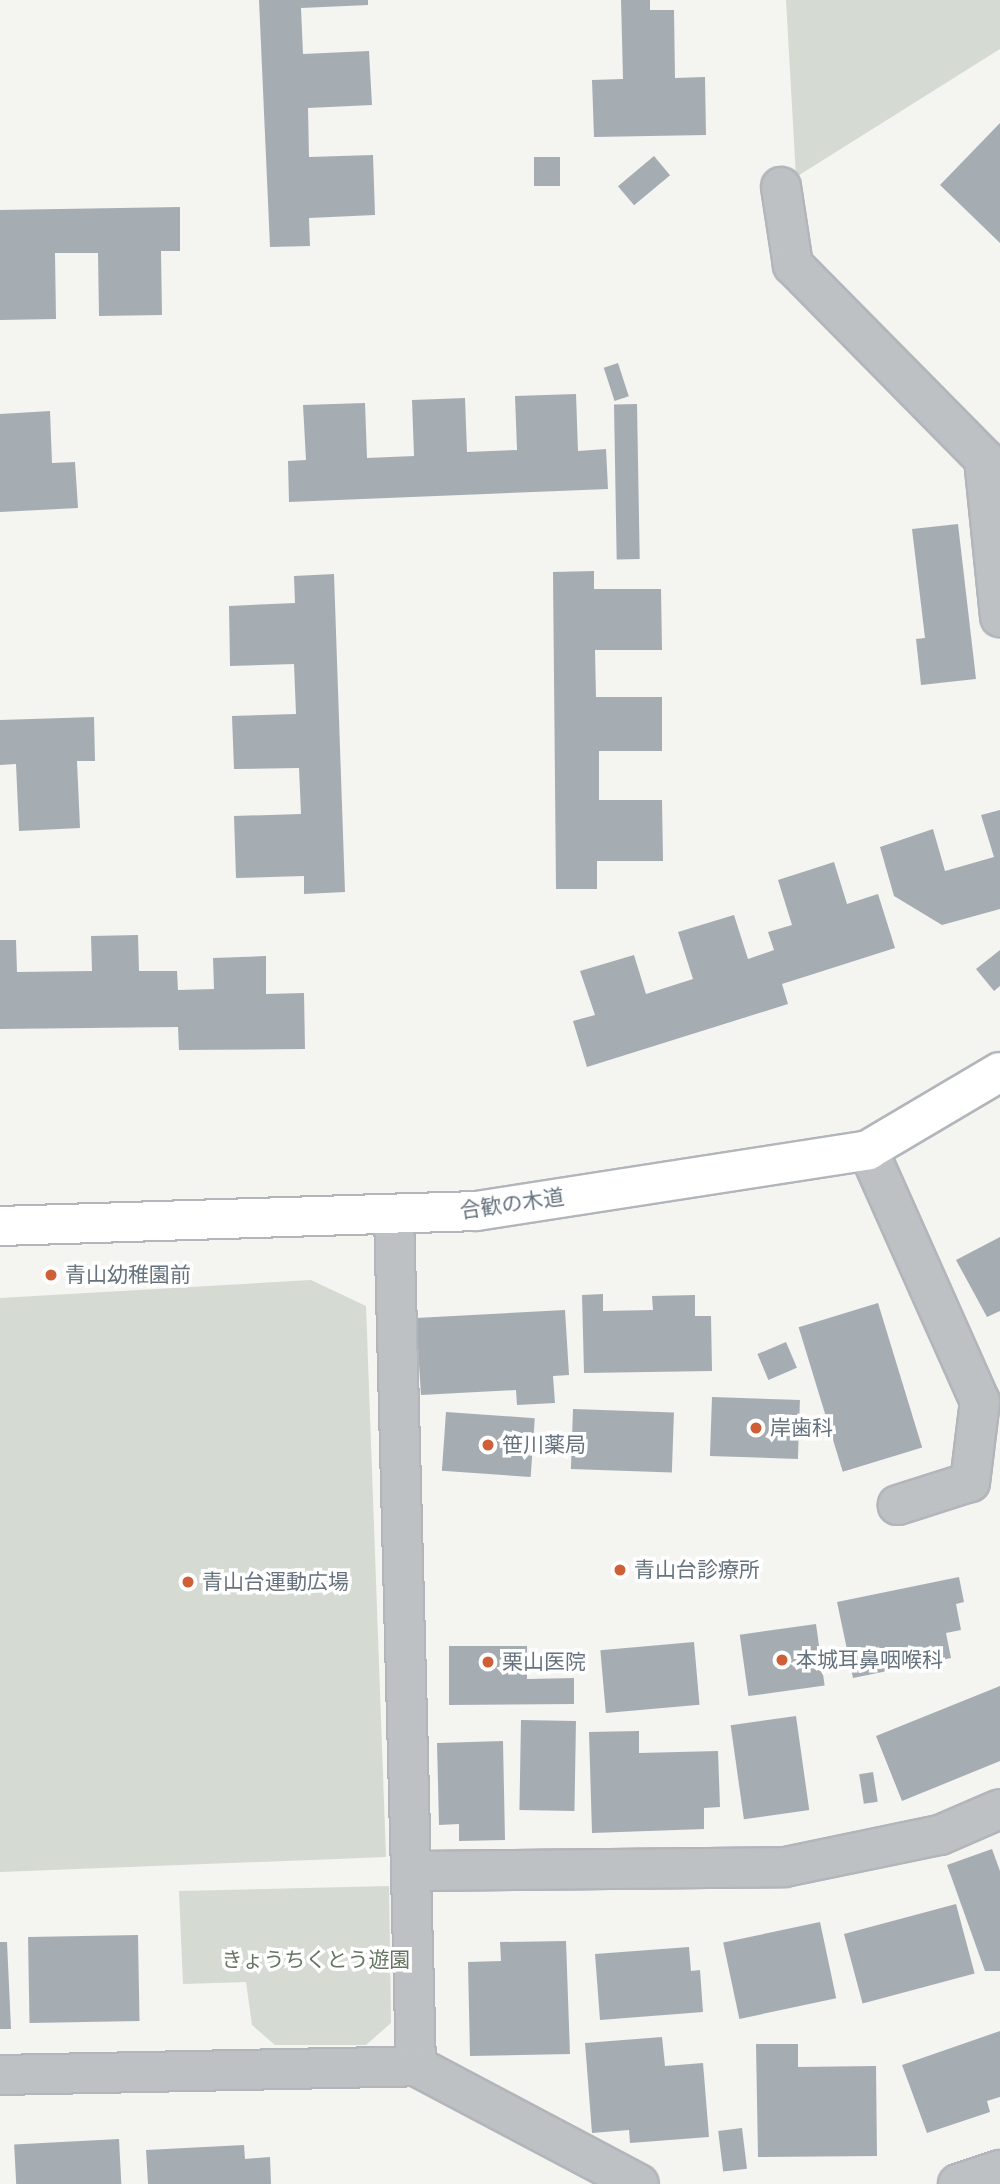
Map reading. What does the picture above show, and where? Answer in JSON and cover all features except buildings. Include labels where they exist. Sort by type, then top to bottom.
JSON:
[{"type":"street","points":[[781,187],[793,265],[984,460],[1000,617]]},
{"type":"street","name":"合歓の木道","points":[[0,1226],[476,1211],[868,1150],[1000,1072]]},
{"type":"street","points":[[868,1150],[980,1401],[970,1482],[898,1505]]},
{"type":"street","points":[[394,1215],[416,2066]]},
{"type":"street","points":[[411,1871],[785,1867],[940,1835],[1000,1808]]},
{"type":"street","points":[[0,2076],[416,2066],[639,2184]]},
{"type":"street","points":[[958,2184],[1000,2170]]},
{"type":"green space","points":[[786,0],[1000,0],[1000,49],[796,177]]},
{"type":"green space","name":"青山台運動広場","points":[[311,1280],[366,1306],[386,1857],[0,1872],[0,1298]]},
{"type":"green space","name":"きょうちくとう遊園","points":[[389,1886],[391,2023],[366,2045],[275,2045],[252,2025],[246,1982],[183,1984],[179,1891]]},
{"type":"place","name":"青山幼稚園前","points":[[51,1275]]},
{"type":"place","name":"岸歯科","points":[[756,1428]]},
{"type":"place","name":"笹川薬局","points":[[488,1445]]},
{"type":"place","name":"青山台診療所","points":[[620,1570]]},
{"type":"place","name":"青山台運動広場","points":[[188,1582]]},
{"type":"place","name":"本城耳鼻咽喉科","points":[[782,1660]]},
{"type":"place","name":"栗山医院","points":[[488,1662]]}]
